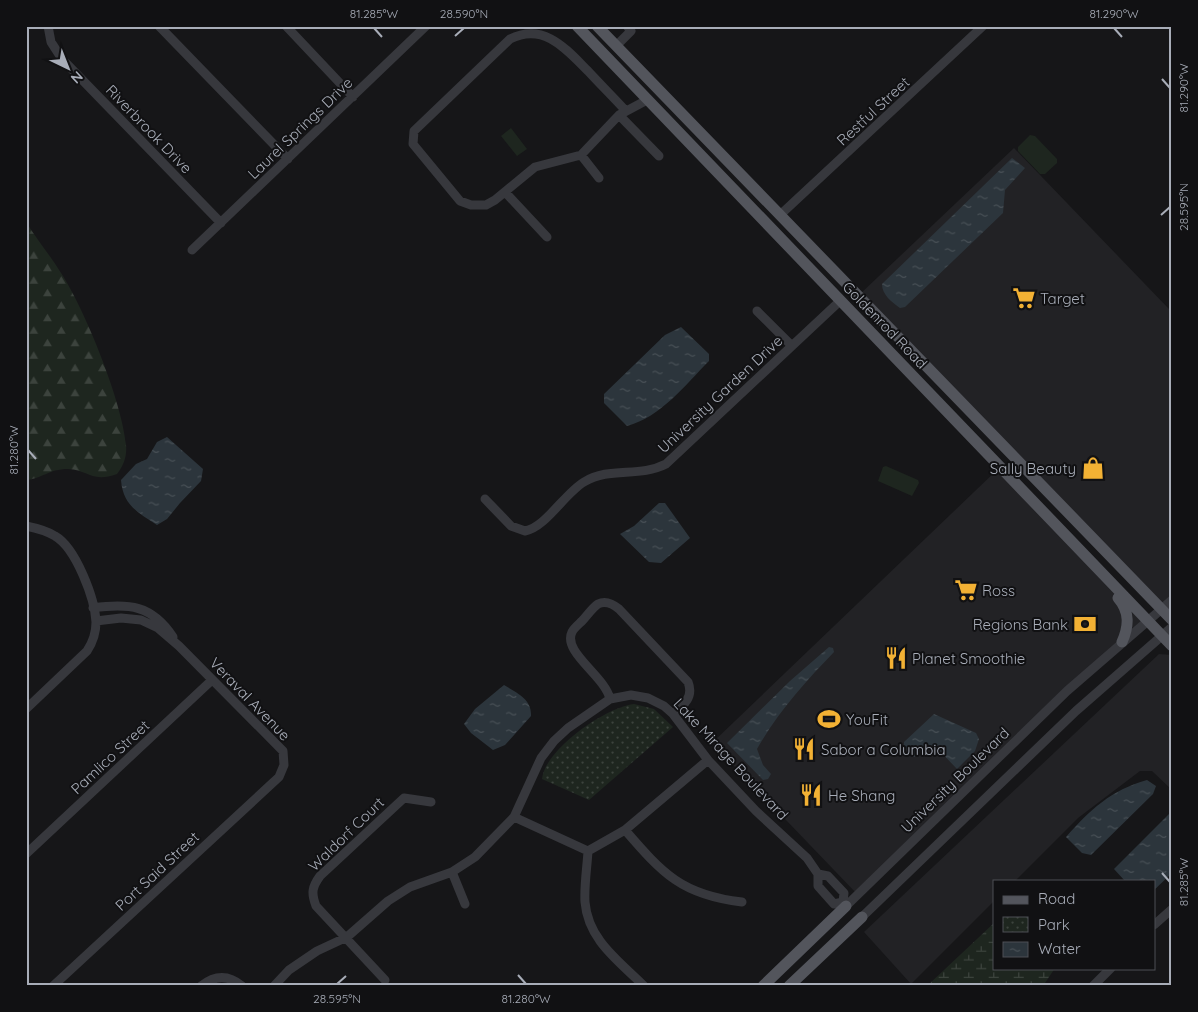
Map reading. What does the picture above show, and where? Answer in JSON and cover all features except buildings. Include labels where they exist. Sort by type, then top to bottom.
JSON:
[{"type":"main road","name":"Goldenrod Road","points":[[576,26],[1172,646]]},
{"type":"main road","name":"Goldenrod Road","points":[[597,26],[1172,620]]},
{"type":"main road","points":[[647,100],[661,101],[705,146],[722,155]]},
{"type":"main road","points":[[702,158],[726,170],[767,214],[780,215]]},
{"type":"main road","points":[[841,300],[855,304],[897,347],[919,359]]},
{"type":"main road","points":[[1084,553],[1095,573],[1126,609],[1128,615],[1127,631],[1122,642]]},
{"type":"main road","name":"University Boulevard","points":[[763,986],[845,904]]},
{"type":"main road","points":[[789,986],[862,917]]},
{"type":"street","name":"Riverbrook Drive","points":[[48,26],[51,42],[62,59],[221,222]]},
{"type":"street","points":[[160,26],[288,159]]},
{"type":"street","points":[[286,26],[352,97]]},
{"type":"street","name":"Laurel Springs Drive","points":[[192,250],[426,26]]},
{"type":"street","name":"Restful Street","points":[[780,215],[983,26]]},
{"type":"street","points":[[616,46],[631,28]]},
{"type":"street","points":[[647,100],[622,112],[581,155],[535,167],[486,205],[476,206],[463,203],[420,156],[412,140],[418,127],[510,39],[516,36],[536,34],[556,41],[614,98],[622,112],[659,156]]},
{"type":"street","points":[[581,155],[600,178]]},
{"type":"street","points":[[505,192],[547,236]]},
{"type":"street","name":"University Garden Drive","points":[[486,499],[511,526],[525,531],[536,527],[569,493],[601,474],[652,471],[659,468],[678,454],[841,300]]},
{"type":"street","points":[[757,311],[792,346]]},
{"type":"street","points":[[964,428],[975,417]]},
{"type":"street","points":[[26,526],[56,536],[70,550],[78,564],[96,621],[93,642],[87,651],[26,709]]},
{"type":"street","name":"University Boulevard","points":[[845,904],[1067,691],[1172,600]]},
{"type":"street","points":[[610,700],[606,686],[574,652],[570,643],[572,633],[598,605],[604,602],[613,604],[619,609],[688,682],[690,694],[686,703],[673,714]]},
{"type":"street","name":"Veraval Avenue","points":[[93,608],[114,605],[133,606],[152,614],[166,627],[179,646]]},
{"type":"street","name":"Veraval Avenue","points":[[96,621],[121,618],[141,620],[158,628],[179,646],[283,751],[284,765],[279,777]]},
{"type":"street","points":[[862,917],[1049,736],[1172,626]]},
{"type":"street","name":"Pamlico Street","points":[[26,854],[212,680]]},
{"type":"street","name":"Lake Mirage Boulevard","points":[[274,986],[296,965],[317,951],[347,937],[369,916],[410,887],[452,872],[475,857],[514,817],[541,758],[554,740],[568,728],[610,700],[631,695],[648,698],[664,706],[673,714],[708,760],[756,811],[807,858],[818,874],[818,886],[827,897],[834,904],[845,904],[844,894],[839,888],[828,876],[818,874]]},
{"type":"street","points":[[588,851],[625,830],[708,760]]},
{"type":"street","name":"Port Said Street","points":[[53,986],[279,777]]},
{"type":"street","name":"Waldorf Court","points":[[347,937],[316,906],[312,894],[313,886],[320,876],[404,798],[431,802]]},
{"type":"street","points":[[514,817],[588,851]]},
{"type":"street","points":[[625,830],[656,867],[675,881],[713,899],[742,902]]},
{"type":"street","points":[[588,851],[585,902],[592,932],[600,943],[644,986]]},
{"type":"street","points":[[452,872],[465,904]]},
{"type":"street","points":[[1156,924],[1172,909]]},
{"type":"street","points":[[347,937],[385,980]]},
{"type":"street","points":[[1093,986],[1108,970]]},
{"type":"street","points":[[202,986],[208,980],[224,977],[236,980],[242,986]]},
{"type":"shaded area","points":[[1014,148],[1169,309],[1172,308],[1172,599],[1161,608],[859,295]]},
{"type":"shaded area","points":[[998,469],[1146,620],[857,894],[712,743]]},
{"type":"shaded area","points":[[1159,654],[1172,655],[1172,790],[1152,771],[1140,771],[1078,818],[1016,880],[993,880],[993,902],[911,984],[864,932]]},
{"type":"green space","points":[[511,128],[527,149],[517,156],[501,136]]},
{"type":"green space","points":[[1030,135],[1035,136],[1057,159],[1057,163],[1045,174],[1040,174],[1018,151],[1018,147]]},
{"type":"green space","points":[[26,222],[71,289],[101,356],[118,405],[126,445],[125,460],[117,474],[96,477],[75,470],[61,469],[26,480]]},
{"type":"green space","points":[[886,466],[918,480],[919,483],[912,496],[878,481],[883,467]]},
{"type":"green space","points":[[634,704],[654,709],[673,727],[589,800],[542,779],[546,767],[554,755],[579,731],[608,713]]},
{"type":"green space","points":[[993,924],[993,970],[1054,970],[1043,986],[927,986]]},
{"type":"water","points":[[1012,158],[1025,168],[1005,190],[1003,213],[905,307],[900,308],[888,298],[882,288],[882,284]]},
{"type":"water","points":[[681,327],[709,354],[709,361],[662,408],[639,422],[627,426],[604,403],[604,394],[665,335]]},
{"type":"water","points":[[167,437],[203,469],[201,481],[167,519],[157,525],[137,512],[128,502],[122,489],[121,480],[136,464],[147,459],[157,442]]},
{"type":"water","points":[[659,503],[665,503],[690,538],[661,563],[649,562],[620,534],[634,526]]},
{"type":"water","points":[[829,647],[833,648],[834,652],[792,698],[757,749],[763,765],[771,774],[768,779],[763,780],[727,743],[790,681]]},
{"type":"water","points":[[504,685],[523,697],[529,705],[531,716],[505,745],[493,750],[471,733],[464,724],[475,709]]},
{"type":"water","points":[[934,714],[976,733],[979,739],[975,751],[957,769],[936,747],[927,744],[914,757],[904,749],[904,742]]},
{"type":"water","points":[[1147,780],[1156,786],[1153,794],[1091,855],[1082,853],[1066,837],[1102,802],[1123,789]]},
{"type":"water","points":[[1172,811],[1172,873],[1156,888],[1156,880],[1124,880],[1114,869]]},
{"type":"place","name":"Target","points":[[1024,298]]},
{"type":"place","name":"Sally Beauty","points":[[1093,468]]},
{"type":"place","name":"Ross","points":[[966,590]]},
{"type":"place","name":"Regions Bank","points":[[1085,624]]},
{"type":"place","name":"Planet Smoothie","points":[[896,658]]},
{"type":"place","name":"YouFit","points":[[829,719]]},
{"type":"place","name":"Sabor a Columbia","points":[[804,749]]},
{"type":"place","name":"He Shang","points":[[811,795]]}]
